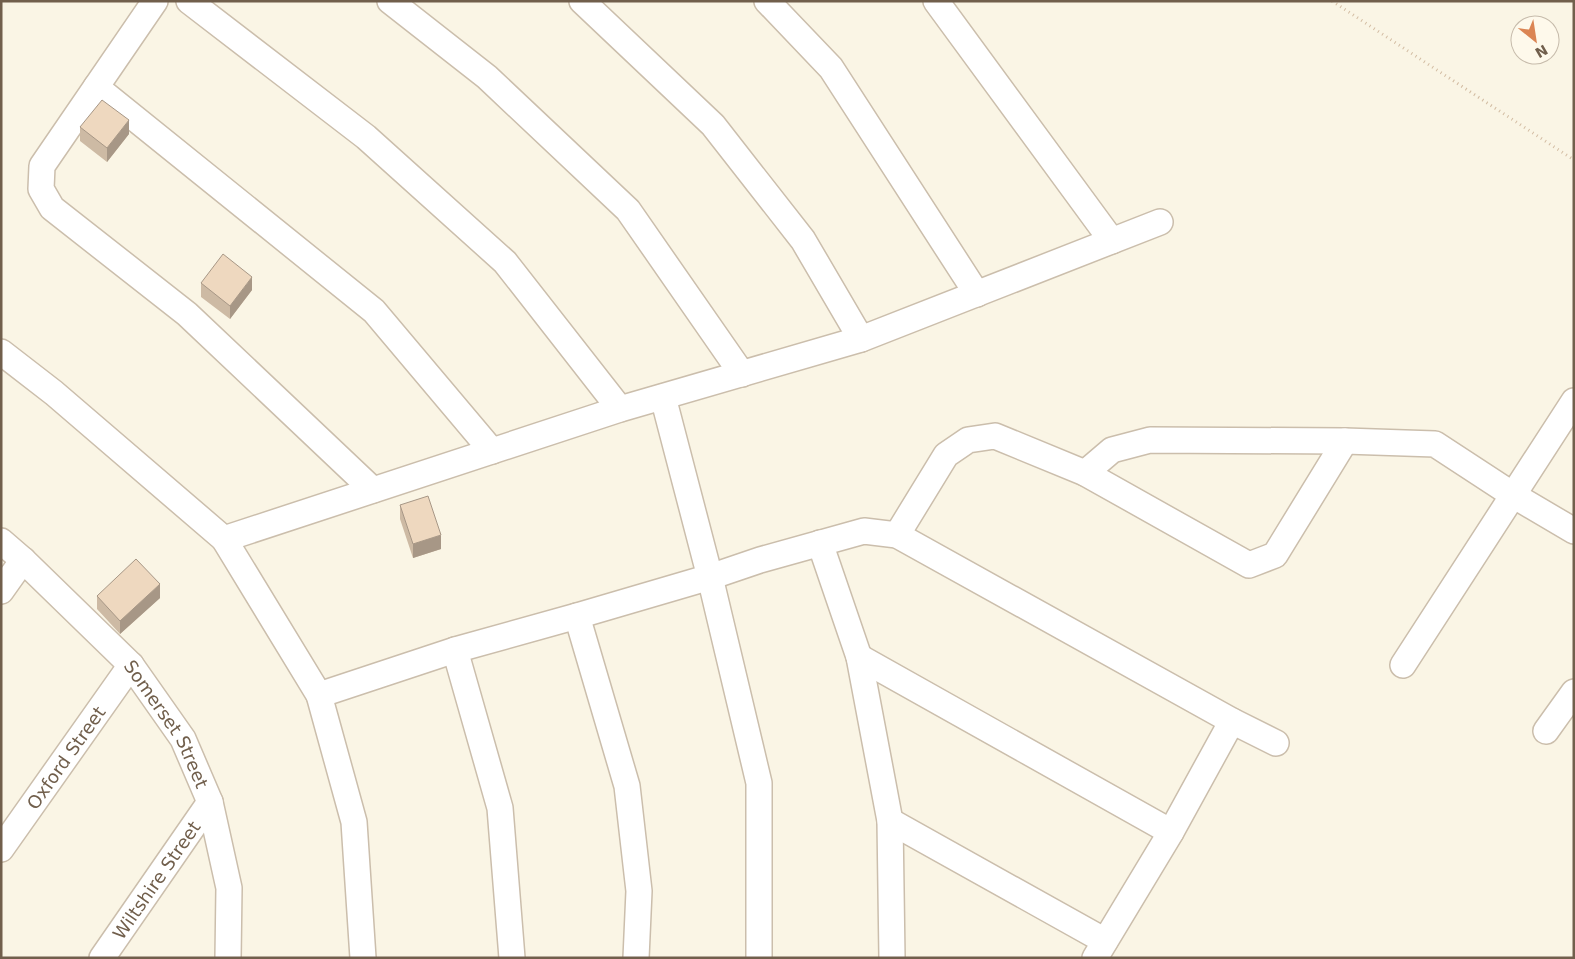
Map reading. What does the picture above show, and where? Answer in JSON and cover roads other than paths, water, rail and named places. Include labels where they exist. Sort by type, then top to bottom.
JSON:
[{"type":"street","points":[[155,1],[42,166],[41,189],[52,208],[187,314],[373,490]]},
{"type":"street","points":[[189,1],[366,136],[505,262],[620,409]]},
{"type":"street","points":[[390,1],[486,78],[628,210],[742,374]]},
{"type":"street","points":[[582,1],[713,125],[804,240],[861,340]]},
{"type":"street","points":[[767,1],[831,68],[977,294]]},
{"type":"street","points":[[936,1],[1112,241]]},
{"type":"street","points":[[96,87],[374,311],[492,451]]},
{"type":"street","points":[[224,539],[620,409],[861,340],[1160,222]]},
{"type":"street","points":[[1,352],[54,393],[224,539],[319,695],[354,822],[363,958]]},
{"type":"street","points":[[663,397],[710,577],[759,783],[759,958]]},
{"type":"street","points":[[1403,665],[1574,401]]},
{"type":"street","points":[[897,535],[946,455],[968,440],[995,436],[1085,473],[1249,565],[1275,556],[1345,441]]},
{"type":"street","points":[[1085,473],[1112,450],[1150,440],[1345,441],[1435,444],[1513,495],[1574,531]]},
{"type":"street","points":[[319,695],[455,650],[864,531],[897,535],[1276,744]]},
{"type":"street","name":"Somerset Street","points":[[1,541],[131,665],[183,739],[210,802],[229,888],[230,924],[228,958]]},
{"type":"street","points":[[820,543],[859,657],[890,821],[892,958]]},
{"type":"street","points":[[1,591],[23,560]]},
{"type":"street","points":[[577,616],[627,786],[639,891],[636,958]]},
{"type":"street","points":[[455,650],[500,808],[512,958]]},
{"type":"street","points":[[859,657],[1171,832]]},
{"type":"street","name":"Oxford Street","points":[[1,849],[131,665]]},
{"type":"street","points":[[1546,731],[1574,692]]},
{"type":"street","points":[[890,821],[1100,949],[1171,832],[1232,721]]},
{"type":"street","name":"Wiltshire Street","points":[[102,958],[210,802]]}]
